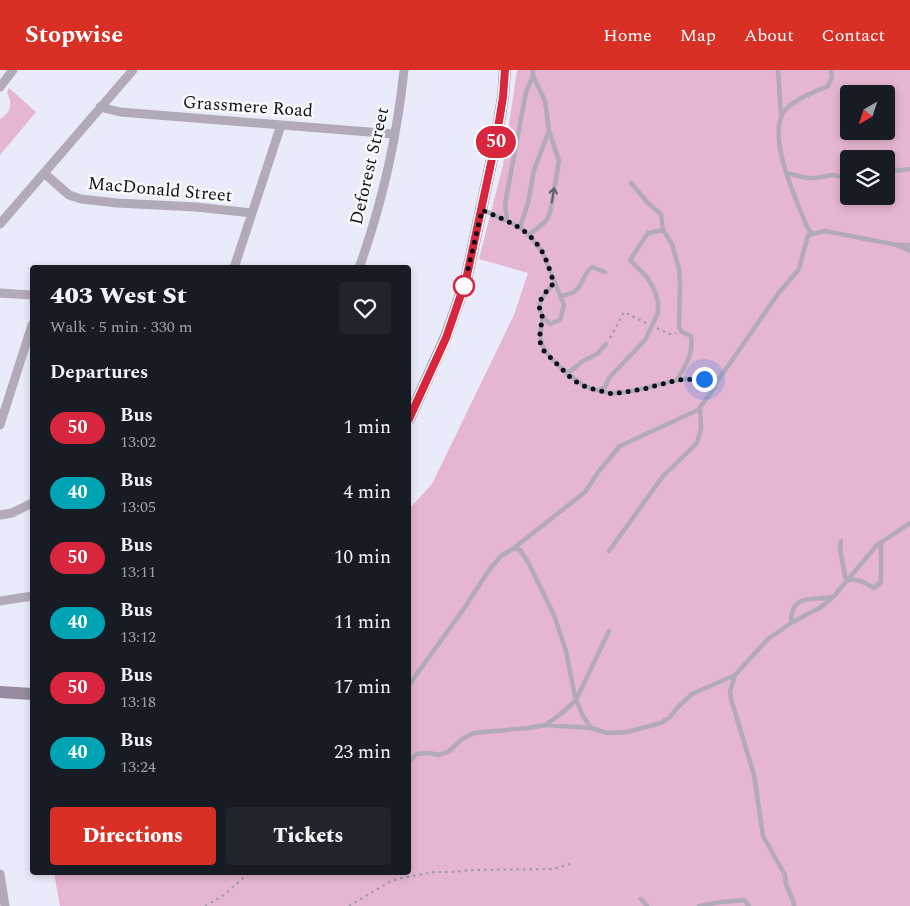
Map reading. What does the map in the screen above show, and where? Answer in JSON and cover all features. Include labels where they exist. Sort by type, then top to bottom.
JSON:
[{"type":"street","points":[[0,87],[13,70]]},
{"type":"street","points":[[0,224],[133,70]]},
{"type":"street","name":"Deforest Street","points":[[360,265],[377,214],[394,134],[404,70]]},
{"type":"street","points":[[411,415],[446,338],[466,280],[502,106],[505,70]]},
{"type":"street","name":"Grassmere Road","points":[[100,107],[120,112],[394,134]]},
{"type":"street","points":[[235,265],[281,124]]},
{"type":"street","name":"MacDonald Street","points":[[44,173],[69,195],[81,199],[252,213]]},
{"type":"street","points":[[0,293],[30,295]]},
{"type":"street","points":[[0,424],[30,331]]},
{"type":"street","points":[[0,515],[12,513],[30,504]]},
{"type":"street","points":[[0,601],[30,596]]},
{"type":"street","points":[[0,692],[30,694]]},
{"type":"street","points":[[0,874],[5,906]]},
{"type":"lane","points":[[507,220],[505,204],[526,92],[534,70]]},
{"type":"lane","points":[[778,70],[781,117],[779,134],[782,162],[812,234]]},
{"type":"lane","points":[[781,117],[787,108],[828,86],[832,77],[831,70]]},
{"type":"lane","points":[[529,234],[546,220],[550,213],[559,161],[549,131],[545,101],[533,76]]},
{"type":"lane","points":[[520,227],[528,203],[534,170],[549,131]]},
{"type":"lane","points":[[895,171],[910,169]]},
{"type":"lane","points":[[786,173],[807,178],[833,175],[840,176]]},
{"type":"lane","points":[[631,183],[648,203],[661,214],[663,230],[672,244],[679,269],[679,327],[691,336],[693,344],[691,355],[677,380]]},
{"type":"lane","points":[[482,210],[520,227],[529,234],[542,251],[564,305],[560,320],[550,324],[539,311],[541,297],[554,283]]},
{"type":"lane","points":[[598,390],[605,387],[609,378],[645,340],[653,326],[658,313],[658,301],[654,289],[647,277],[630,260],[648,233],[663,230]]},
{"type":"lane","points":[[411,682],[489,570],[501,556],[514,548],[585,492],[599,471],[620,446],[698,410],[778,294],[799,269],[808,236],[825,231],[897,244],[910,244]]},
{"type":"lane","points":[[897,244],[910,252]]},
{"type":"lane","points":[[561,296],[574,292],[581,284],[588,270],[592,268],[605,272]]},
{"type":"lane","points":[[543,318],[540,342],[544,351],[573,380],[586,387],[612,394],[644,389],[677,380],[704,379],[711,382],[714,386]]},
{"type":"lane","points":[[567,374],[583,361],[597,354],[606,344]]},
{"type":"lane","points":[[609,552],[663,476],[696,443],[701,429],[700,407]]},
{"type":"lane","points":[[794,906],[794,900],[784,875],[763,836],[754,775],[730,699],[730,691],[736,675],[768,639],[791,623],[821,607],[834,596],[881,542],[910,523]]},
{"type":"lane","points":[[841,542],[840,549],[846,581]]},
{"type":"lane","points":[[846,581],[851,579],[861,581],[874,588],[881,582],[881,542]]},
{"type":"lane","points":[[514,548],[520,550],[528,562],[554,615],[566,651],[576,700],[592,728]]},
{"type":"lane","points":[[791,623],[791,617],[800,601],[806,598],[834,596]]},
{"type":"lane","points":[[546,725],[562,714],[576,700],[609,631]]},
{"type":"lane","points":[[411,759],[417,754],[430,753],[438,755],[448,752],[462,739],[474,733],[546,725],[592,728],[607,733],[626,732],[661,723],[670,717],[692,694],[736,675]]},
{"type":"lane","points":[[640,899],[647,906]]},
{"type":"lane","points":[[698,906],[744,900],[749,906]]},
{"type":"path","points":[[606,344],[624,312],[669,334],[684,332]]},
{"type":"path","points":[[349,906],[392,881],[402,878],[434,872],[554,869],[570,864]]},
{"type":"path","points":[[205,906],[224,895],[247,875]]},
{"type":"shaded area","points":[[517,70],[910,70],[910,906],[60,906],[54,875],[411,875],[411,507],[432,484],[514,315],[528,273],[479,259],[503,165]]},
{"type":"shaded area","points":[[9,88],[36,112],[0,155],[0,119],[9,111],[10,100],[7,93]]},
{"type":"bus line","name":"50","points":[[411,416],[446,338],[466,280],[496,140],[505,70]]},
{"type":"route","points":[[464,286],[482,210],[520,227],[529,234],[542,251],[554,283],[541,297],[539,311],[543,318],[540,342],[550,358],[573,380],[586,387],[612,394],[644,389],[677,380],[704,379]]}]
